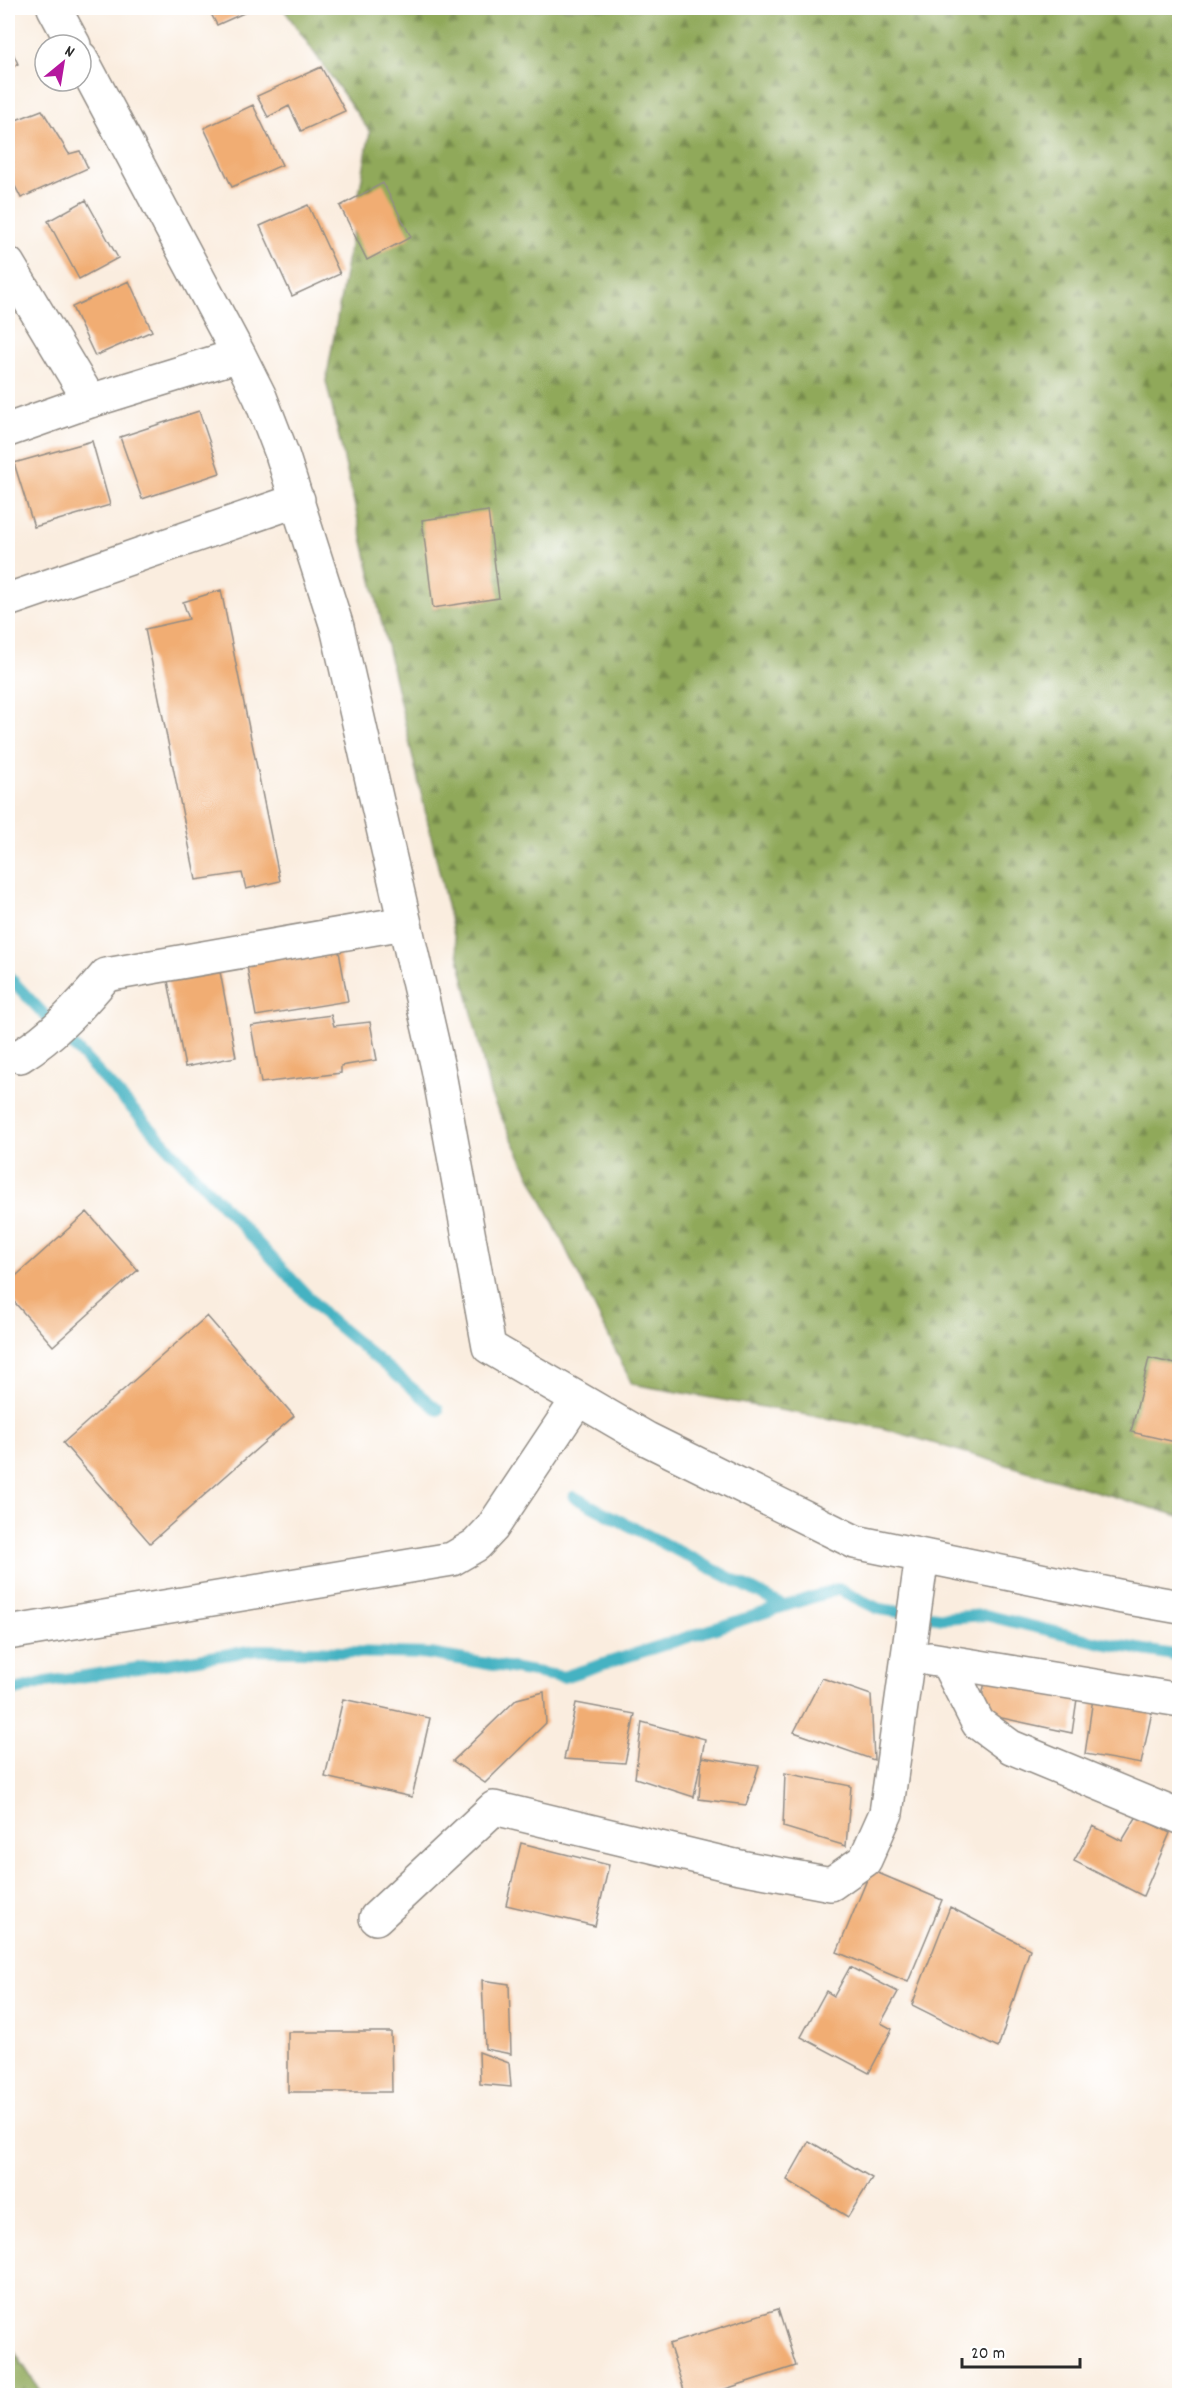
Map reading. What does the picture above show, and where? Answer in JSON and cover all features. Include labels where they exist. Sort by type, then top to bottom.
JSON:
[{"type":"street","points":[[54,8],[68,33]]},
{"type":"street","points":[[93,81],[239,355],[260,398],[298,500],[337,627],[438,1068],[489,1347],[647,1439],[855,1542],[1124,1597],[1179,1606]]},
{"type":"street","points":[[8,264],[90,401]]},
{"type":"street","points":[[8,430],[90,401],[239,355]]},
{"type":"street","points":[[8,600],[298,500]]},
{"type":"street","points":[[18,1052],[84,1002],[106,975],[404,923]]},
{"type":"street","points":[[8,1633],[452,1558],[476,1545],[492,1528],[578,1399]]},
{"type":"street","points":[[376,1918],[494,1808],[735,1866],[831,1884],[865,1860],[886,1813],[922,1556]]},
{"type":"street","points":[[910,1646],[946,1662],[1179,1700]]},
{"type":"street","points":[[946,1662],[978,1723],[1011,1748],[1179,1817]]},
{"type":"green space","points":[[283,8],[1179,8],[1179,1516],[882,1428],[632,1384],[491,1096],[326,381],[370,132]]},
{"type":"green space","points":[[8,2342],[43,2395],[8,2395]]},
{"type":"building","points":[[208,8],[255,8],[217,25]]},
{"type":"building","points":[[8,42],[18,64],[8,70]]},
{"type":"building","points":[[321,67],[345,111],[301,131],[289,106],[268,117],[257,96]]},
{"type":"building","points":[[253,105],[282,165],[232,187],[204,128]]},
{"type":"building","points":[[42,110],[69,154],[80,151],[88,168],[21,198],[8,172],[8,123]]},
{"type":"building","points":[[383,183],[411,237],[367,260],[340,206]]},
{"type":"building","points":[[86,200],[118,258],[79,279],[48,221]]},
{"type":"building","points":[[308,205],[340,274],[292,296],[260,226]]},
{"type":"building","points":[[129,281],[152,331],[95,356],[72,307]]},
{"type":"building","points":[[199,411],[220,473],[142,499],[120,437]]},
{"type":"building","points":[[92,441],[110,505],[34,527],[14,463]]},
{"type":"building","points":[[488,511],[499,598],[433,608],[422,520]]},
{"type":"building","points":[[221,590],[280,881],[246,889],[242,873],[196,880],[145,629],[189,619],[183,602]]},
{"type":"building","points":[[338,946],[348,1001],[256,1016],[246,961]]},
{"type":"building","points":[[218,961],[236,1057],[185,1067],[166,971]]},
{"type":"building","points":[[331,1015],[334,1026],[370,1022],[377,1060],[341,1066],[341,1073],[261,1083],[251,1026]]},
{"type":"building","points":[[87,1212],[138,1270],[53,1346],[8,1295],[8,1283]]},
{"type":"building","points":[[207,1316],[294,1416],[150,1543],[63,1443]]},
{"type":"building","points":[[1149,1358],[1180,1365],[1180,1443],[1131,1432]]},
{"type":"building","points":[[987,1671],[1078,1692],[1072,1733],[979,1713]]},
{"type":"building","points":[[822,1678],[871,1695],[874,1760],[794,1732]]},
{"type":"building","points":[[544,1692],[546,1723],[485,1783],[453,1761],[517,1699]]},
{"type":"building","points":[[1093,1698],[1153,1707],[1141,1764],[1085,1754]]},
{"type":"building","points":[[343,1699],[430,1718],[412,1797],[325,1777]]},
{"type":"building","points":[[576,1703],[635,1714],[625,1763],[564,1759]]},
{"type":"building","points":[[642,1722],[705,1739],[694,1797],[635,1778]]},
{"type":"building","points":[[702,1757],[759,1766],[746,1805],[699,1799]]},
{"type":"building","points":[[785,1773],[851,1786],[846,1846],[783,1827]]},
{"type":"building","points":[[1137,1816],[1170,1833],[1143,1896],[1074,1861],[1093,1826],[1122,1841]]},
{"type":"building","points":[[521,1843],[609,1865],[595,1926],[506,1905]]},
{"type":"building","points":[[871,1870],[942,1900],[908,1982],[837,1952]]},
{"type":"building","points":[[950,1907],[1030,1949],[998,2048],[912,2005]]},
{"type":"building","points":[[850,1967],[898,1992],[881,2023],[892,2029],[869,2073],[801,2037],[826,1991],[834,1996]]},
{"type":"building","points":[[482,1980],[509,1984],[511,2054],[485,2049]]},
{"type":"building","points":[[288,2032],[391,2032],[392,2092],[288,2092]]},
{"type":"building","points":[[479,2052],[509,2063],[511,2087],[480,2084]]},
{"type":"building","points":[[809,2141],[872,2178],[848,2217],[787,2180]]},
{"type":"building","points":[[778,2309],[796,2366],[704,2396],[686,2396],[669,2344]]},
{"type":"waterway","points":[[8,976],[328,1318],[438,1410]]},
{"type":"waterway","points":[[574,1497],[784,1606]]},
{"type":"waterway","points":[[8,1692],[46,1682],[257,1650],[430,1654],[563,1677],[838,1589],[879,1609],[944,1618],[985,1615],[1102,1643],[1180,1656]]}]
